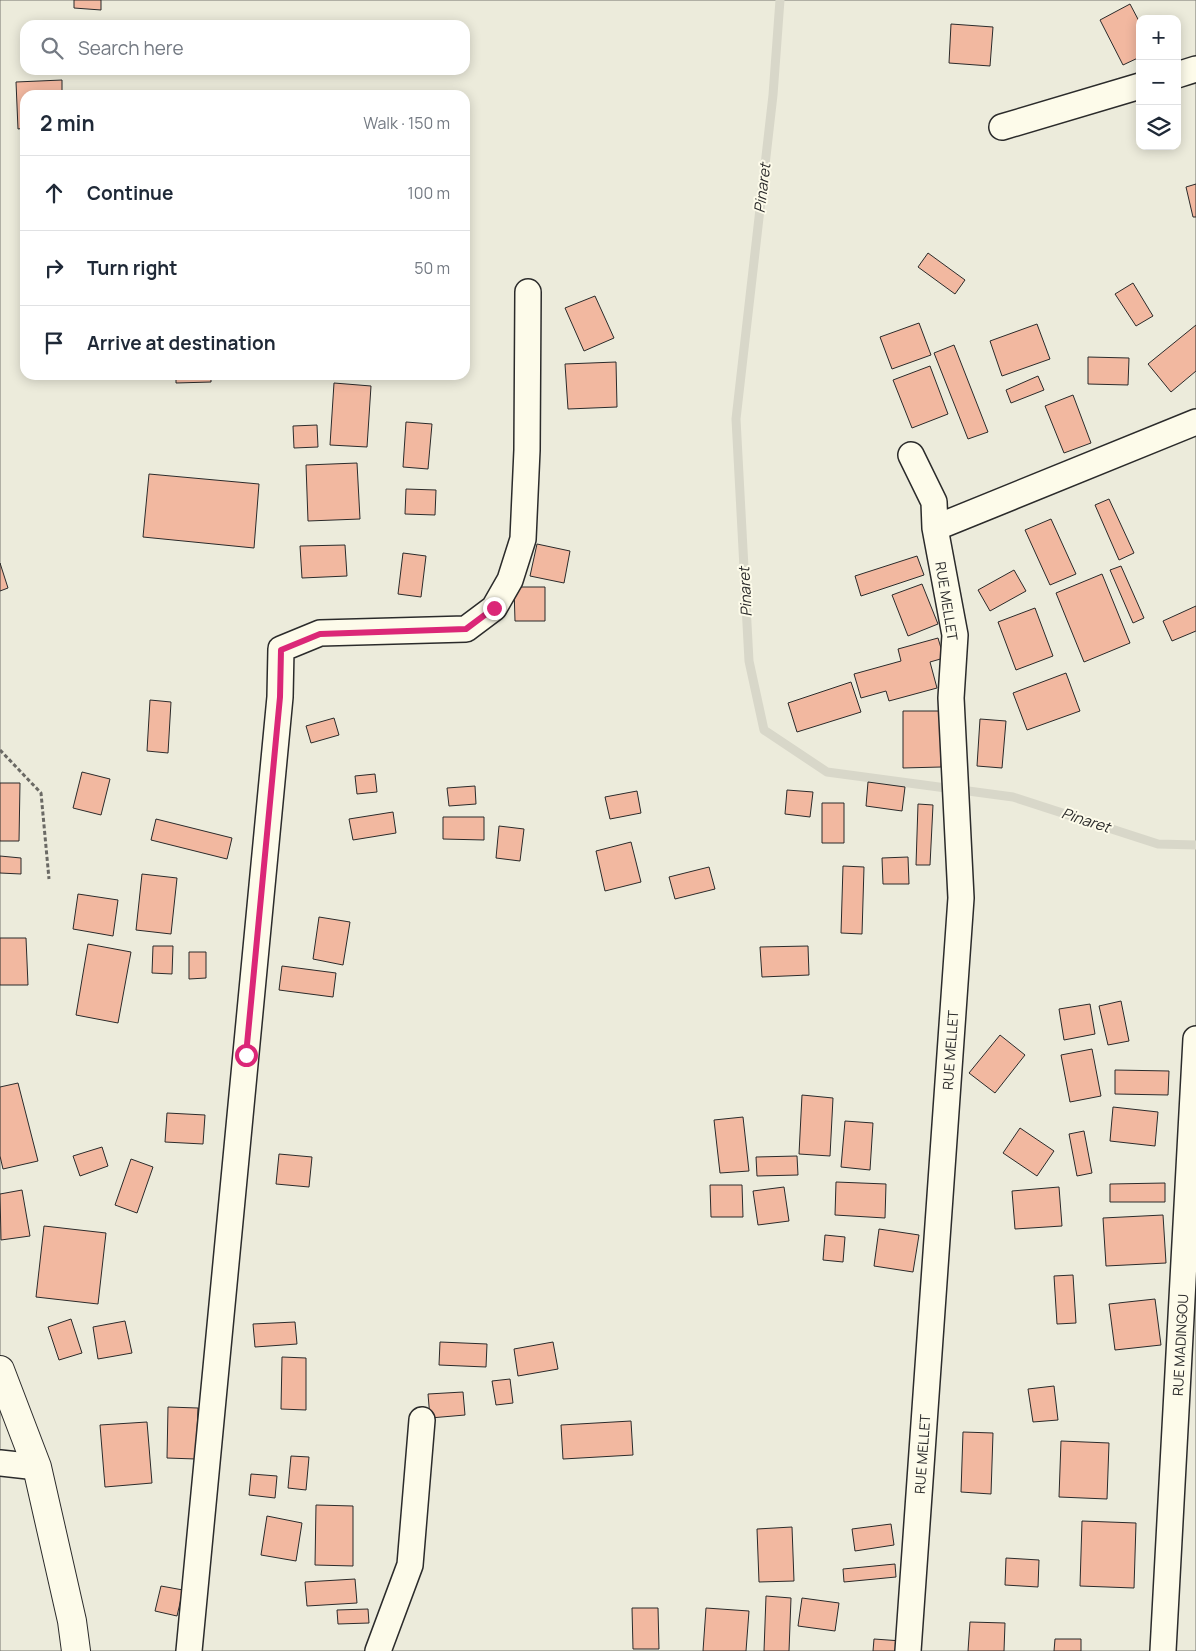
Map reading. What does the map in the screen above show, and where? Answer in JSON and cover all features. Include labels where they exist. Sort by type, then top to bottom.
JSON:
[{"type":"main road","points":[[0,1370],[36,1467],[72,1621],[76,1651]]},
{"type":"street","points":[[1181,74],[1196,69]]},
{"type":"street","points":[[1002,126],[1136,87]]},
{"type":"street","points":[[190,1651],[280,697],[281,650],[320,634],[466,629],[494,608],[510,580],[523,538],[527,450],[528,292]]},
{"type":"street","points":[[935,528],[1196,422]]},
{"type":"street","name":"RUE MELLET","points":[[908,1651],[960,898],[951,698],[955,635],[935,528],[934,502],[911,455]]},
{"type":"street","name":"RUE MADINGOU","points":[[1164,1651],[1196,1039]]},
{"type":"street","points":[[378,1651],[410,1565],[422,1420]]},
{"type":"street","points":[[0,1463],[36,1467]]},
{"type":"path","points":[[0,750],[41,793],[49,879]]},
{"type":"shaded area","points":[[0,0],[1196,0],[1196,1651],[0,1651]]},
{"type":"building","points":[[74,0],[101,0],[101,10],[74,8]]},
{"type":"building","points":[[1130,4],[1136,15],[1136,59],[1123,65],[1100,20]]},
{"type":"building","points":[[951,24],[993,27],[990,66],[949,63]]},
{"type":"building","points":[[62,80],[62,90],[20,90],[20,129],[18,129],[16,82]]},
{"type":"building","points":[[1196,184],[1196,217],[1193,217],[1186,187]]},
{"type":"building","points":[[928,253],[965,280],[955,294],[918,267]]},
{"type":"building","points":[[1133,283],[1153,316],[1136,326],[1115,294]]},
{"type":"building","points":[[595,296],[614,338],[584,351],[565,308]]},
{"type":"building","points":[[919,323],[931,355],[892,369],[880,337]]},
{"type":"building","points":[[1037,324],[1050,359],[1002,376],[990,341]]},
{"type":"building","points":[[1196,325],[1196,371],[1171,392],[1148,364]]},
{"type":"building","points":[[954,345],[988,432],[968,439],[934,353]]},
{"type":"building","points":[[1088,357],[1129,358],[1128,385],[1088,384]]},
{"type":"building","points":[[616,362],[617,407],[568,409],[565,364]]},
{"type":"building","points":[[930,366],[948,414],[912,428],[893,380]]},
{"type":"building","points":[[1038,376],[1044,390],[1011,403],[1006,390]]},
{"type":"building","points":[[176,380],[211,380],[211,382],[176,383]]},
{"type":"building","points":[[334,383],[371,386],[367,447],[330,445]]},
{"type":"building","points":[[1073,395],[1091,443],[1064,453],[1045,406]]},
{"type":"building","points":[[406,422],[432,424],[428,469],[403,467]]},
{"type":"building","points":[[317,425],[318,447],[294,448],[293,426]]},
{"type":"building","points":[[357,463],[360,519],[308,521],[306,465]]},
{"type":"building","points":[[149,474],[259,484],[254,548],[143,537]]},
{"type":"building","points":[[406,489],[436,490],[435,515],[405,514]]},
{"type":"building","points":[[1109,499],[1134,553],[1119,560],[1095,505]]},
{"type":"building","points":[[1051,519],[1076,574],[1050,585],[1025,530]]},
{"type":"building","points":[[537,544],[570,551],[564,583],[530,576]]},
{"type":"building","points":[[345,545],[347,576],[302,578],[300,546]]},
{"type":"building","points":[[403,553],[426,556],[421,597],[398,594]]},
{"type":"building","points":[[917,556],[924,575],[861,596],[855,576]]},
{"type":"building","points":[[0,563],[8,588],[0,591]]},
{"type":"building","points":[[1121,566],[1144,618],[1133,623],[1110,570]]},
{"type":"building","points":[[1014,570],[1026,591],[990,611],[978,590]]},
{"type":"building","points":[[1102,574],[1130,643],[1084,662],[1056,593]]},
{"type":"building","points":[[922,584],[938,624],[908,636],[892,595]]},
{"type":"building","points":[[514,587],[545,587],[545,621],[515,621]]},
{"type":"building","points":[[1196,606],[1196,631],[1172,641],[1163,621]]},
{"type":"building","points":[[1035,608],[1053,656],[1016,670],[998,622]]},
{"type":"building","points":[[938,638],[944,658],[930,662],[937,688],[889,701],[886,691],[861,698],[854,674],[901,661],[898,649]]},
{"type":"building","points":[[1066,673],[1080,711],[1027,730],[1013,693]]},
{"type":"building","points":[[851,682],[861,712],[797,732],[788,703]]},
{"type":"building","points":[[150,700],[171,702],[168,753],[147,751]]},
{"type":"building","points":[[903,711],[941,711],[941,767],[903,768]]},
{"type":"building","points":[[334,718],[339,735],[311,743],[306,726]]},
{"type":"building","points":[[980,719],[1006,721],[1002,768],[977,766]]},
{"type":"building","points":[[82,772],[110,779],[101,815],[73,808]]},
{"type":"building","points":[[375,774],[377,792],[357,794],[355,776]]},
{"type":"building","points":[[868,782],[905,787],[902,811],[866,806]]},
{"type":"building","points":[[0,783],[20,783],[19,841],[0,841]]},
{"type":"building","points":[[475,786],[476,804],[449,806],[447,788]]},
{"type":"building","points":[[787,790],[813,792],[810,817],[785,814]]},
{"type":"building","points":[[637,791],[641,813],[610,819],[605,797]]},
{"type":"building","points":[[822,803],[844,803],[844,843],[822,843]]},
{"type":"building","points":[[918,804],[933,805],[930,865],[916,865]]},
{"type":"building","points":[[393,812],[396,833],[353,840],[349,819]]},
{"type":"building","points":[[443,817],[484,817],[484,840],[443,839]]},
{"type":"building","points":[[156,819],[232,838],[227,859],[151,840]]},
{"type":"building","points":[[499,826],[524,829],[520,861],[496,858]]},
{"type":"building","points":[[631,842],[641,882],[605,891],[596,851]]},
{"type":"building","points":[[0,856],[21,858],[21,874],[0,873]]},
{"type":"building","points":[[908,857],[909,884],[883,884],[882,858]]},
{"type":"building","points":[[843,866],[864,867],[862,934],[841,933]]},
{"type":"building","points":[[709,867],[715,889],[675,899],[669,877]]},
{"type":"building","points":[[142,874],[177,878],[171,934],[136,930]]},
{"type":"building","points":[[78,894],[118,900],[113,936],[73,929]]},
{"type":"building","points":[[319,917],[350,922],[343,965],[313,959]]},
{"type":"building","points":[[0,938],[26,938],[28,985],[0,985]]},
{"type":"building","points":[[88,944],[131,952],[118,1023],[76,1015]]},
{"type":"building","points":[[153,946],[173,946],[172,974],[152,973]]},
{"type":"building","points":[[808,946],[809,975],[762,977],[760,947]]},
{"type":"building","points":[[189,952],[206,952],[206,978],[189,979]]},
{"type":"building","points":[[282,966],[336,973],[333,997],[279,990]]},
{"type":"building","points":[[1121,1001],[1129,1041],[1108,1045],[1099,1006]]},
{"type":"building","points":[[1090,1004],[1095,1034],[1064,1040],[1059,1009]]},
{"type":"building","points":[[1000,1035],[1025,1055],[995,1093],[969,1073]]},
{"type":"building","points":[[1092,1049],[1101,1096],[1070,1102],[1061,1055]]},
{"type":"building","points":[[1115,1070],[1169,1071],[1168,1095],[1115,1094]]},
{"type":"building","points":[[18,1083],[38,1161],[3,1169],[0,1156],[0,1087]]},
{"type":"building","points":[[802,1095],[833,1098],[830,1156],[799,1154]]},
{"type":"building","points":[[1113,1107],[1158,1112],[1155,1146],[1110,1141]]},
{"type":"building","points":[[167,1113],[205,1115],[203,1144],[165,1142]]},
{"type":"building","points":[[743,1117],[749,1171],[720,1173],[714,1120]]},
{"type":"building","points":[[845,1121],[873,1123],[870,1170],[841,1167]]},
{"type":"building","points":[[1020,1128],[1054,1151],[1037,1176],[1003,1153]]},
{"type":"building","points":[[1084,1131],[1092,1173],[1077,1176],[1069,1134]]},
{"type":"building","points":[[102,1147],[108,1166],[80,1176],[73,1156]]},
{"type":"building","points":[[279,1154],[312,1157],[309,1187],[276,1184]]},
{"type":"building","points":[[797,1156],[798,1175],[757,1176],[756,1157]]},
{"type":"building","points":[[131,1159],[153,1167],[137,1213],[115,1205]]},
{"type":"building","points":[[836,1182],[886,1184],[885,1218],[835,1215]]},
{"type":"building","points":[[1165,1183],[1165,1202],[1110,1202],[1110,1184]]},
{"type":"building","points":[[710,1185],[742,1185],[743,1217],[711,1217]]},
{"type":"building","points":[[784,1187],[789,1221],[758,1225],[753,1191]]},
{"type":"building","points":[[1059,1187],[1062,1226],[1015,1229],[1012,1191]]},
{"type":"building","points":[[22,1190],[30,1236],[1,1240],[0,1194]]},
{"type":"building","points":[[1163,1215],[1166,1263],[1106,1266],[1103,1218]]},
{"type":"building","points":[[44,1226],[106,1233],[98,1304],[36,1297]]},
{"type":"building","points":[[879,1229],[919,1235],[913,1272],[874,1266]]},
{"type":"building","points":[[825,1235],[845,1237],[843,1262],[823,1260]]},
{"type":"building","points":[[1073,1275],[1076,1323],[1057,1324],[1054,1276]]},
{"type":"building","points":[[1155,1299],[1161,1345],[1115,1350],[1109,1304]]},
{"type":"building","points":[[71,1319],[82,1353],[59,1360],[48,1327]]},
{"type":"building","points":[[125,1321],[132,1353],[98,1359],[93,1327]]},
{"type":"building","points":[[295,1322],[297,1344],[255,1347],[253,1324]]},
{"type":"building","points":[[440,1342],[487,1344],[486,1367],[439,1365]]},
{"type":"building","points":[[553,1342],[558,1369],[518,1376],[514,1349]]},
{"type":"building","points":[[282,1357],[306,1358],[306,1410],[281,1409]]},
{"type":"building","points":[[510,1379],[513,1403],[496,1405],[492,1381]]},
{"type":"building","points":[[1054,1386],[1058,1420],[1033,1422],[1028,1389]]},
{"type":"building","points":[[463,1392],[465,1415],[430,1418],[428,1394]]},
{"type":"building","points":[[168,1407],[198,1408],[196,1459],[167,1458]]},
{"type":"building","points":[[631,1421],[633,1455],[563,1459],[561,1425]]},
{"type":"building","points":[[147,1422],[152,1483],[105,1487],[100,1425]]},
{"type":"building","points":[[963,1432],[993,1433],[991,1494],[961,1492]]},
{"type":"building","points":[[1061,1441],[1109,1443],[1107,1499],[1059,1497]]},
{"type":"building","points":[[291,1456],[309,1457],[306,1490],[288,1488]]},
{"type":"building","points":[[251,1474],[277,1476],[275,1498],[249,1495]]},
{"type":"building","points":[[316,1505],[353,1506],[353,1566],[315,1565]]},
{"type":"building","points":[[267,1516],[302,1523],[296,1561],[261,1555]]},
{"type":"building","points":[[1082,1521],[1136,1523],[1134,1588],[1080,1586]]},
{"type":"building","points":[[891,1524],[894,1545],[855,1551],[852,1529]]},
{"type":"building","points":[[792,1527],[794,1581],[759,1582],[757,1529]]},
{"type":"building","points":[[1006,1558],[1039,1560],[1038,1587],[1005,1585]]},
{"type":"building","points":[[895,1564],[896,1577],[844,1582],[843,1569]]},
{"type":"building","points":[[355,1579],[357,1603],[307,1606],[305,1582]]},
{"type":"building","points":[[161,1586],[183,1590],[177,1616],[155,1611]]},
{"type":"building","points":[[766,1596],[791,1598],[789,1651],[764,1651]]},
{"type":"building","points":[[802,1598],[839,1603],[835,1631],[798,1626]]},
{"type":"building","points":[[632,1608],[658,1608],[659,1649],[633,1649]]},
{"type":"building","points":[[706,1608],[749,1611],[746,1651],[703,1651]]},
{"type":"building","points":[[368,1609],[369,1623],[338,1624],[337,1610]]},
{"type":"building","points":[[970,1622],[1005,1623],[1004,1651],[968,1651]]},
{"type":"building","points":[[874,1639],[902,1641],[901,1651],[873,1651]]},
{"type":"building","points":[[1055,1639],[1081,1639],[1081,1651],[1054,1651]]},
{"type":"waterway","name":"Pinaret","points":[[780,0],[773,95],[736,419],[749,661],[764,730],[827,772],[1013,797],[1158,844],[1196,845]]},
{"type":"route","points":[[246,1055],[280,697],[281,650],[320,634],[466,629],[494,608]]}]
